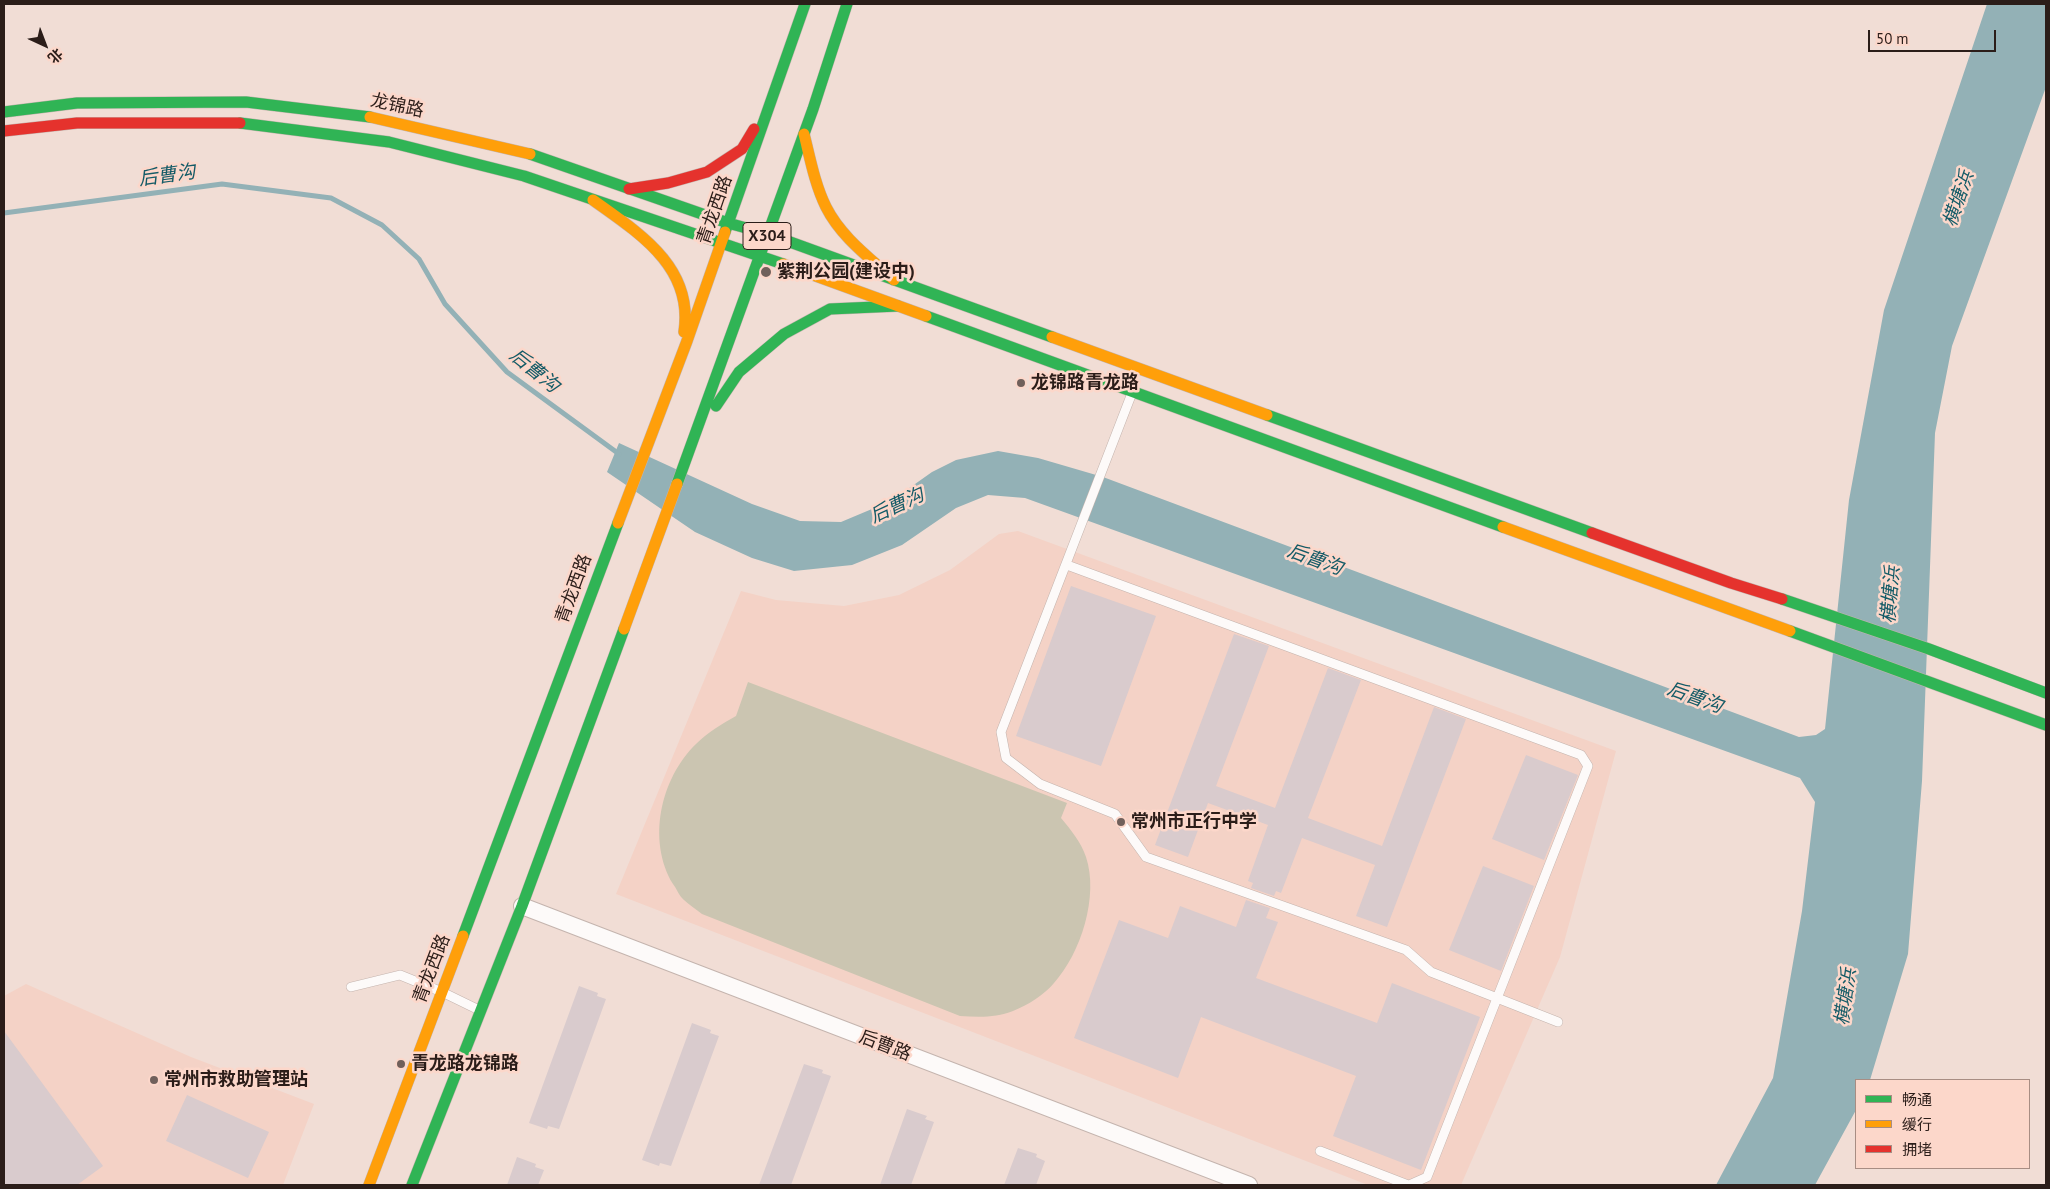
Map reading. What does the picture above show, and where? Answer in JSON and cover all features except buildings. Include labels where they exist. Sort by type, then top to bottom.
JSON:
[{"type":"main road","name":"青龙西路","points":[[370,1185],[682,354],[805,4]]},
{"type":"main road","name":"X304","points":[[522,906],[768,234],[804,134],[847,4]]},
{"type":"main road","points":[[629,188],[668,183],[707,172],[742,149],[772,98]]},
{"type":"main road","name":"龙锦路","points":[[4,112],[77,103],[246,102],[365,116],[529,154],[728,223],[768,234],[1731,583],[1806,606],[1967,662],[2046,693]]},
{"type":"main road","name":"龙锦路","points":[[4,131],[77,123],[246,123],[389,142],[524,176],[760,255],[1725,607],[1795,635],[2046,725]]},
{"type":"main road","points":[[804,134],[813,172],[827,209],[852,242],[894,280]]},
{"type":"main road","points":[[593,200],[648,239],[677,276],[686,309],[682,354]]},
{"type":"main road","points":[[696,433],[739,372],[784,334],[830,310],[898,306]]},
{"type":"main road","points":[[412,1185],[522,906]]},
{"type":"street","name":"后曹路","points":[[522,906],[1249,1185]]},
{"type":"lane","points":[[1132,391],[1071,555],[1001,732],[1006,758],[1040,784],[1115,814],[1146,857],[1406,950],[1431,972],[1558,1022]]},
{"type":"lane","points":[[1067,565],[1581,755],[1588,766],[1427,1177],[1409,1185],[1320,1151]]},
{"type":"lane","points":[[351,986],[400,975],[480,1010]]},
{"type":"shaded area","name":"常州市正行中学","points":[[1018,531],[1616,751],[1560,957],[1461,1185],[1368,1185],[616,894],[741,591],[776,600],[844,606],[899,595],[950,570],[999,534]]},
{"type":"shaded area","points":[[748,682],[1067,803],[1061,818],[1079,841],[1086,857],[1089,872],[1089,906],[1079,940],[1064,971],[1041,996],[1019,1009],[1000,1015],[960,1016],[702,914],[682,898],[665,867],[661,849],[659,830],[666,792],[684,758],[696,744],[720,725],[736,716]]},
{"type":"shaded area","name":"常州市救助管理站","points":[[26,984],[191,1057],[314,1104],[283,1185],[4,1185],[4,996]]},
{"type":"water","name":"横塘浜","points":[[1987,4],[2046,4],[2046,87],[1952,346],[1935,433],[1922,781],[1908,954],[1870,1079],[1855,1079],[1855,1112],[1815,1185],[1716,1185],[1773,1078],[1802,911],[1815,802],[1800,778],[1025,498],[988,495],[956,508],[902,545],[852,565],[794,571],[752,558],[695,532],[607,472],[619,443],[752,504],[800,521],[841,522],[891,501],[932,472],[956,460],[998,451],[1038,458],[1103,477],[1799,737],[1816,735],[1825,729],[1849,500],[1884,310]]},
{"type":"waterway","name":"后曹沟","points":[[4,213],[222,184],[331,198],[382,225],[419,259],[445,304],[507,372],[619,454]]},
{"type":"traffic: fast","points":[[725,232],[805,4]]},
{"type":"traffic: fast","points":[[677,484],[813,109],[847,4]]},
{"type":"traffic: fast","points":[[4,112],[77,103],[246,102],[370,117]]},
{"type":"traffic: fast","points":[[240,123],[389,142],[524,176],[783,264]]},
{"type":"traffic: fast","points":[[530,154],[728,223],[768,234],[1052,337]]},
{"type":"traffic: fast","points":[[716,406],[739,372],[784,334],[830,309],[898,306]]},
{"type":"traffic: fast","points":[[926,316],[1503,527]]},
{"type":"traffic: fast","points":[[1267,415],[1592,533]]},
{"type":"traffic: fast","points":[[463,936],[618,523]]},
{"type":"traffic: fast","points":[[1782,599],[1929,649],[2046,693]]},
{"type":"traffic: fast","points":[[412,1185],[522,906],[624,629]]},
{"type":"traffic: fast","points":[[1790,631],[2046,725]]},
{"type":"traffic: slow","points":[[370,117],[530,154]]},
{"type":"traffic: slow","points":[[804,134],[819,190],[832,218],[848,237],[894,280]]},
{"type":"traffic: slow","points":[[593,200],[645,239],[672,270],[680,289],[685,309],[684,332]]},
{"type":"traffic: slow","points":[[618,523],[687,341],[725,232]]},
{"type":"traffic: slow","points":[[783,264],[926,316]]},
{"type":"traffic: slow","points":[[1052,337],[1267,415]]},
{"type":"traffic: slow","points":[[624,629],[677,484]]},
{"type":"traffic: slow","points":[[1503,527],[1790,631]]},
{"type":"traffic: slow","points":[[369,1185],[463,936]]},
{"type":"traffic: jam","points":[[4,131],[77,123],[240,123]]},
{"type":"traffic: jam","points":[[629,189],[668,183],[707,172],[742,149],[754,129]]},
{"type":"traffic: jam","points":[[1592,533],[1731,583],[1782,599]]},
{"type":"place","name":"紫荆公园(建设中)","points":[[766,272]]},
{"type":"place","name":"龙锦路青龙路","points":[[1021,383]]},
{"type":"place","name":"常州市正行中学","points":[[1121,822]]},
{"type":"place","name":"青龙路龙锦路","points":[[401,1064]]},
{"type":"place","name":"常州市救助管理站","points":[[154,1080]]}]
